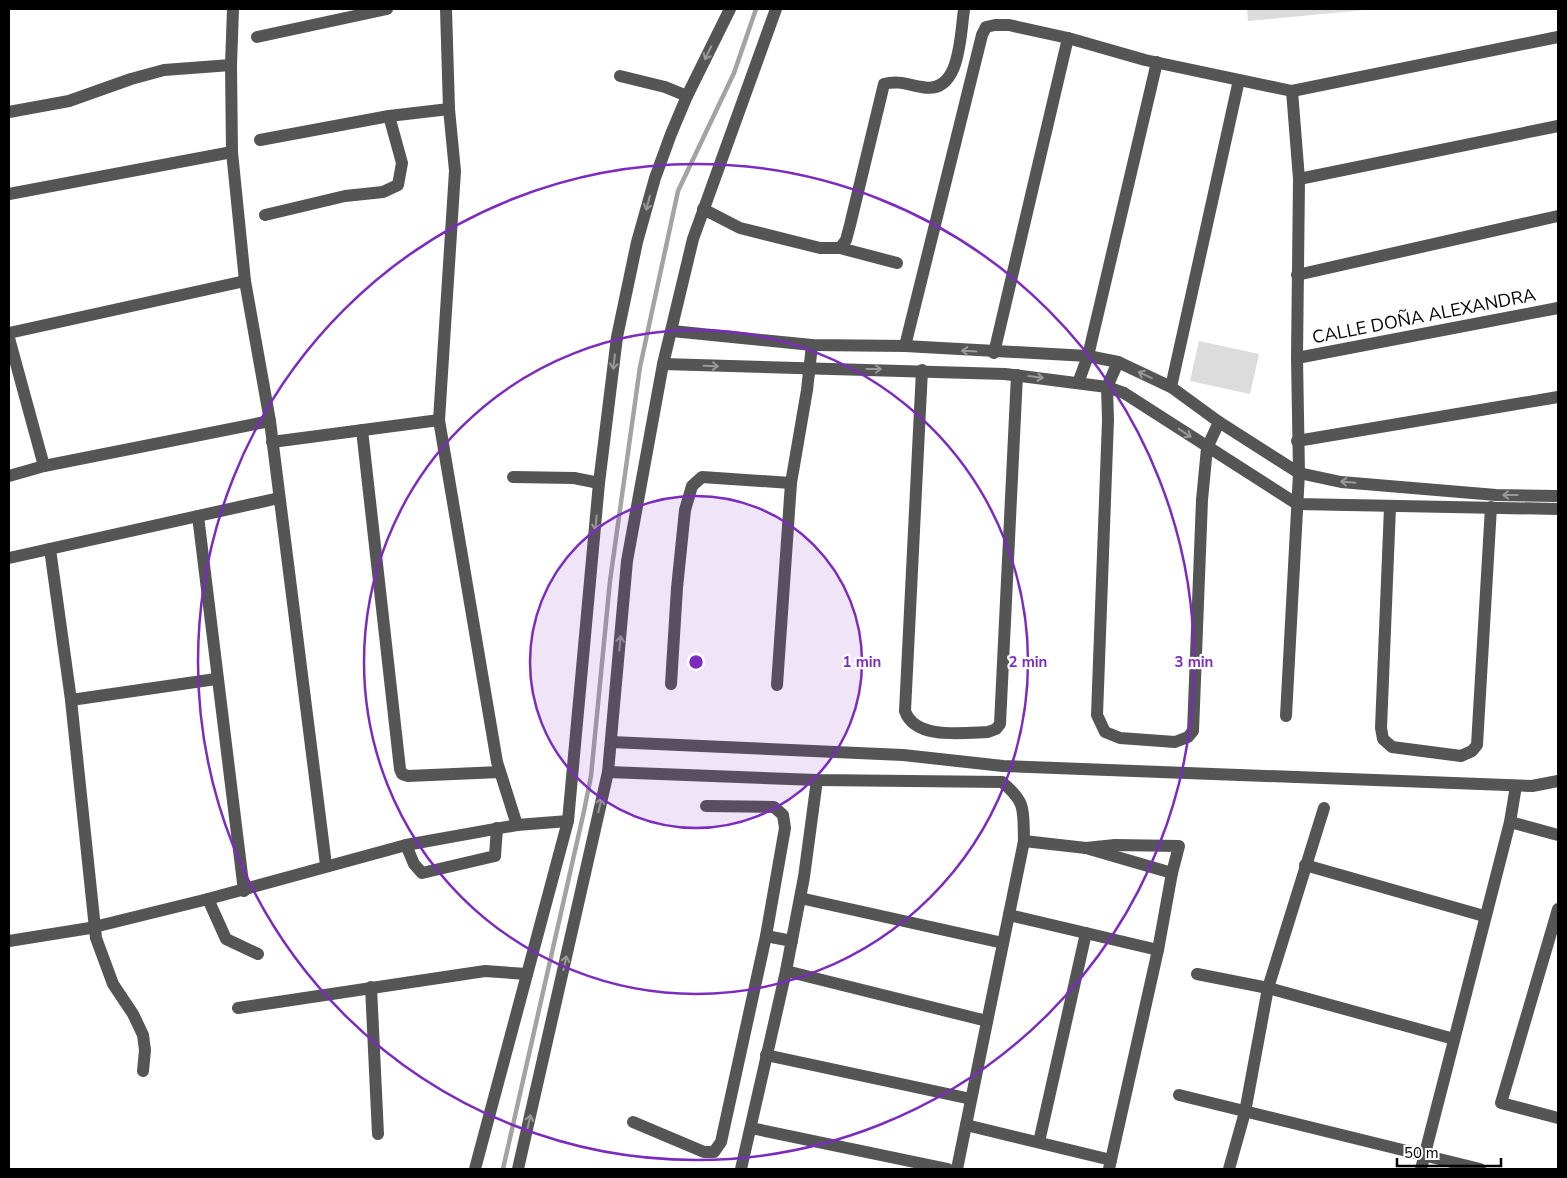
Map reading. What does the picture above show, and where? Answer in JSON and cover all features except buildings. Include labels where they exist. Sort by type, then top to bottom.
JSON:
[{"type":"street","points":[[234,9],[230,65],[232,152],[245,281],[270,421],[326,865]]},
{"type":"street","points":[[257,37],[387,9]]},
{"type":"street","points":[[446,9],[449,109],[455,171],[439,420],[500,772],[517,825]]},
{"type":"street","points":[[475,1169],[568,822],[599,483],[617,337],[637,242],[654,178],[687,96],[730,9]]},
{"type":"street","points":[[518,1169],[608,772],[627,561],[663,364],[693,239],[776,9]]},
{"type":"street","points":[[840,248],[846,240],[884,84],[900,82],[925,88],[938,88],[944,84],[954,66],[964,10]]},
{"type":"street","points":[[905,346],[982,35],[986,27],[1002,25],[1068,38],[1157,62],[1292,91],[1558,37]]},
{"type":"street","points":[[922,370],[904,711],[906,717],[919,729],[933,732],[988,732],[996,729],[1000,724],[1011,374],[1000,353],[1068,38]]},
{"type":"street","points":[[1078,383],[1088,356],[1157,62]]},
{"type":"street","points":[[9,112],[69,101],[131,79],[164,70],[230,65]]},
{"type":"street","points":[[620,76],[665,87],[687,96]]},
{"type":"street","points":[[1171,387],[1239,80]]},
{"type":"street","points":[[1286,716],[1299,473],[1296,358],[1299,180],[1292,91]]},
{"type":"street","points":[[260,140],[389,116],[449,109]]},
{"type":"street","points":[[265,215],[345,196],[383,192],[398,185],[402,162],[389,116]]},
{"type":"street","points":[[1299,180],[1558,126]]},
{"type":"street","points":[[9,194],[232,152]]},
{"type":"street","points":[[703,209],[740,228],[820,248],[840,248],[897,263]]},
{"type":"street","points":[[1298,275],[1558,216]]},
{"type":"street","points":[[9,333],[245,281]]},
{"type":"street","name":"CALLE DOÑA ALEXANDRA","points":[[1296,358],[1558,308]]},
{"type":"street","points":[[672,331],[812,345],[905,346],[1000,353],[1088,356],[1118,362],[1171,387],[1219,422],[1299,473],[1341,482],[1496,495],[1558,496]]},
{"type":"street","points":[[9,338],[44,466]]},
{"type":"street","points":[[777,685],[791,483],[810,369],[812,345]]},
{"type":"street","points":[[1118,362],[1107,387],[1108,420],[1097,715],[1101,726],[1112,736],[1176,742],[1188,737],[1192,731],[1202,500],[1207,448],[1219,422]]},
{"type":"street","points":[[663,364],[1011,374],[1107,387],[1124,393],[1297,504],[1558,510]]},
{"type":"street","points":[[1297,441],[1558,397]]},
{"type":"street","points":[[272,442],[439,420]]},
{"type":"street","points":[[9,476],[44,466],[270,421]]},
{"type":"street","points":[[362,430],[402,774],[408,776],[500,772]]},
{"type":"street","points":[[513,477],[574,478],[599,483]]},
{"type":"street","points":[[671,684],[676,588],[685,510],[692,486],[702,477],[791,483]]},
{"type":"street","points":[[9,558],[279,498]]},
{"type":"street","points":[[1390,507],[1380,728],[1383,739],[1392,748],[1461,756],[1472,751],[1476,744],[1491,507]]},
{"type":"street","points":[[198,516],[216,678],[244,891]]},
{"type":"street","points":[[50,549],[71,700],[96,938],[106,967],[143,1036],[145,1050],[143,1071]]},
{"type":"street","points":[[71,700],[216,678]]},
{"type":"street","points":[[610,742],[903,755],[1003,766],[1516,786],[1532,786],[1558,781]]},
{"type":"street","points":[[608,772],[817,780],[1002,782],[1015,793],[1023,806],[1024,841],[957,1169]]},
{"type":"street","points":[[741,1169],[792,941],[817,780]]},
{"type":"street","points":[[1421,1169],[1484,916],[1510,822],[1516,786]]},
{"type":"street","points":[[633,1122],[704,1152],[714,1152],[720,1142],[766,936],[785,828],[783,815],[774,807],[706,806]]},
{"type":"street","points":[[1228,1169],[1244,1112],[1268,988],[1324,808]]},
{"type":"street","points":[[9,940],[96,925],[244,891],[326,865],[406,845],[517,825],[568,822]]},
{"type":"street","points":[[1510,822],[1558,835]]},
{"type":"street","points":[[406,845],[414,864],[422,873],[495,856],[497,828]]},
{"type":"street","points":[[966,1125],[1040,1142],[1110,1164],[1158,950],[1172,873],[1182,840],[1086,848]]},
{"type":"street","points":[[1024,841],[1086,848],[1172,873]]},
{"type":"street","points":[[1305,865],[1484,916]]},
{"type":"street","points":[[800,898],[1003,944]]},
{"type":"street","points":[[208,899],[226,939],[258,954]]},
{"type":"street","points":[[1558,909],[1501,1103],[1558,1118]]},
{"type":"street","points":[[1008,915],[1158,950]]},
{"type":"street","points":[[1040,1142],[1086,933]]},
{"type":"street","points":[[766,936],[792,941]]},
{"type":"street","points":[[238,1008],[485,971],[527,974]]},
{"type":"street","points":[[786,971],[987,1021]]},
{"type":"street","points":[[1197,974],[1268,988],[1454,1039]]},
{"type":"street","points":[[371,987],[378,1134]]},
{"type":"street","points":[[766,1055],[971,1099]]},
{"type":"street","points":[[1179,1095],[1480,1169]]},
{"type":"street","points":[[751,1128],[948,1169]]},
{"type":"shaded area","points":[[1247,9],[1375,9],[1248,21]]},
{"type":"shaded area","points":[[1199,341],[1259,354],[1250,394],[1190,381]]},
{"type":"waterway","points":[[503,1169],[591,776],[610,581],[640,367],[678,191],[734,73],[756,9]]}]
